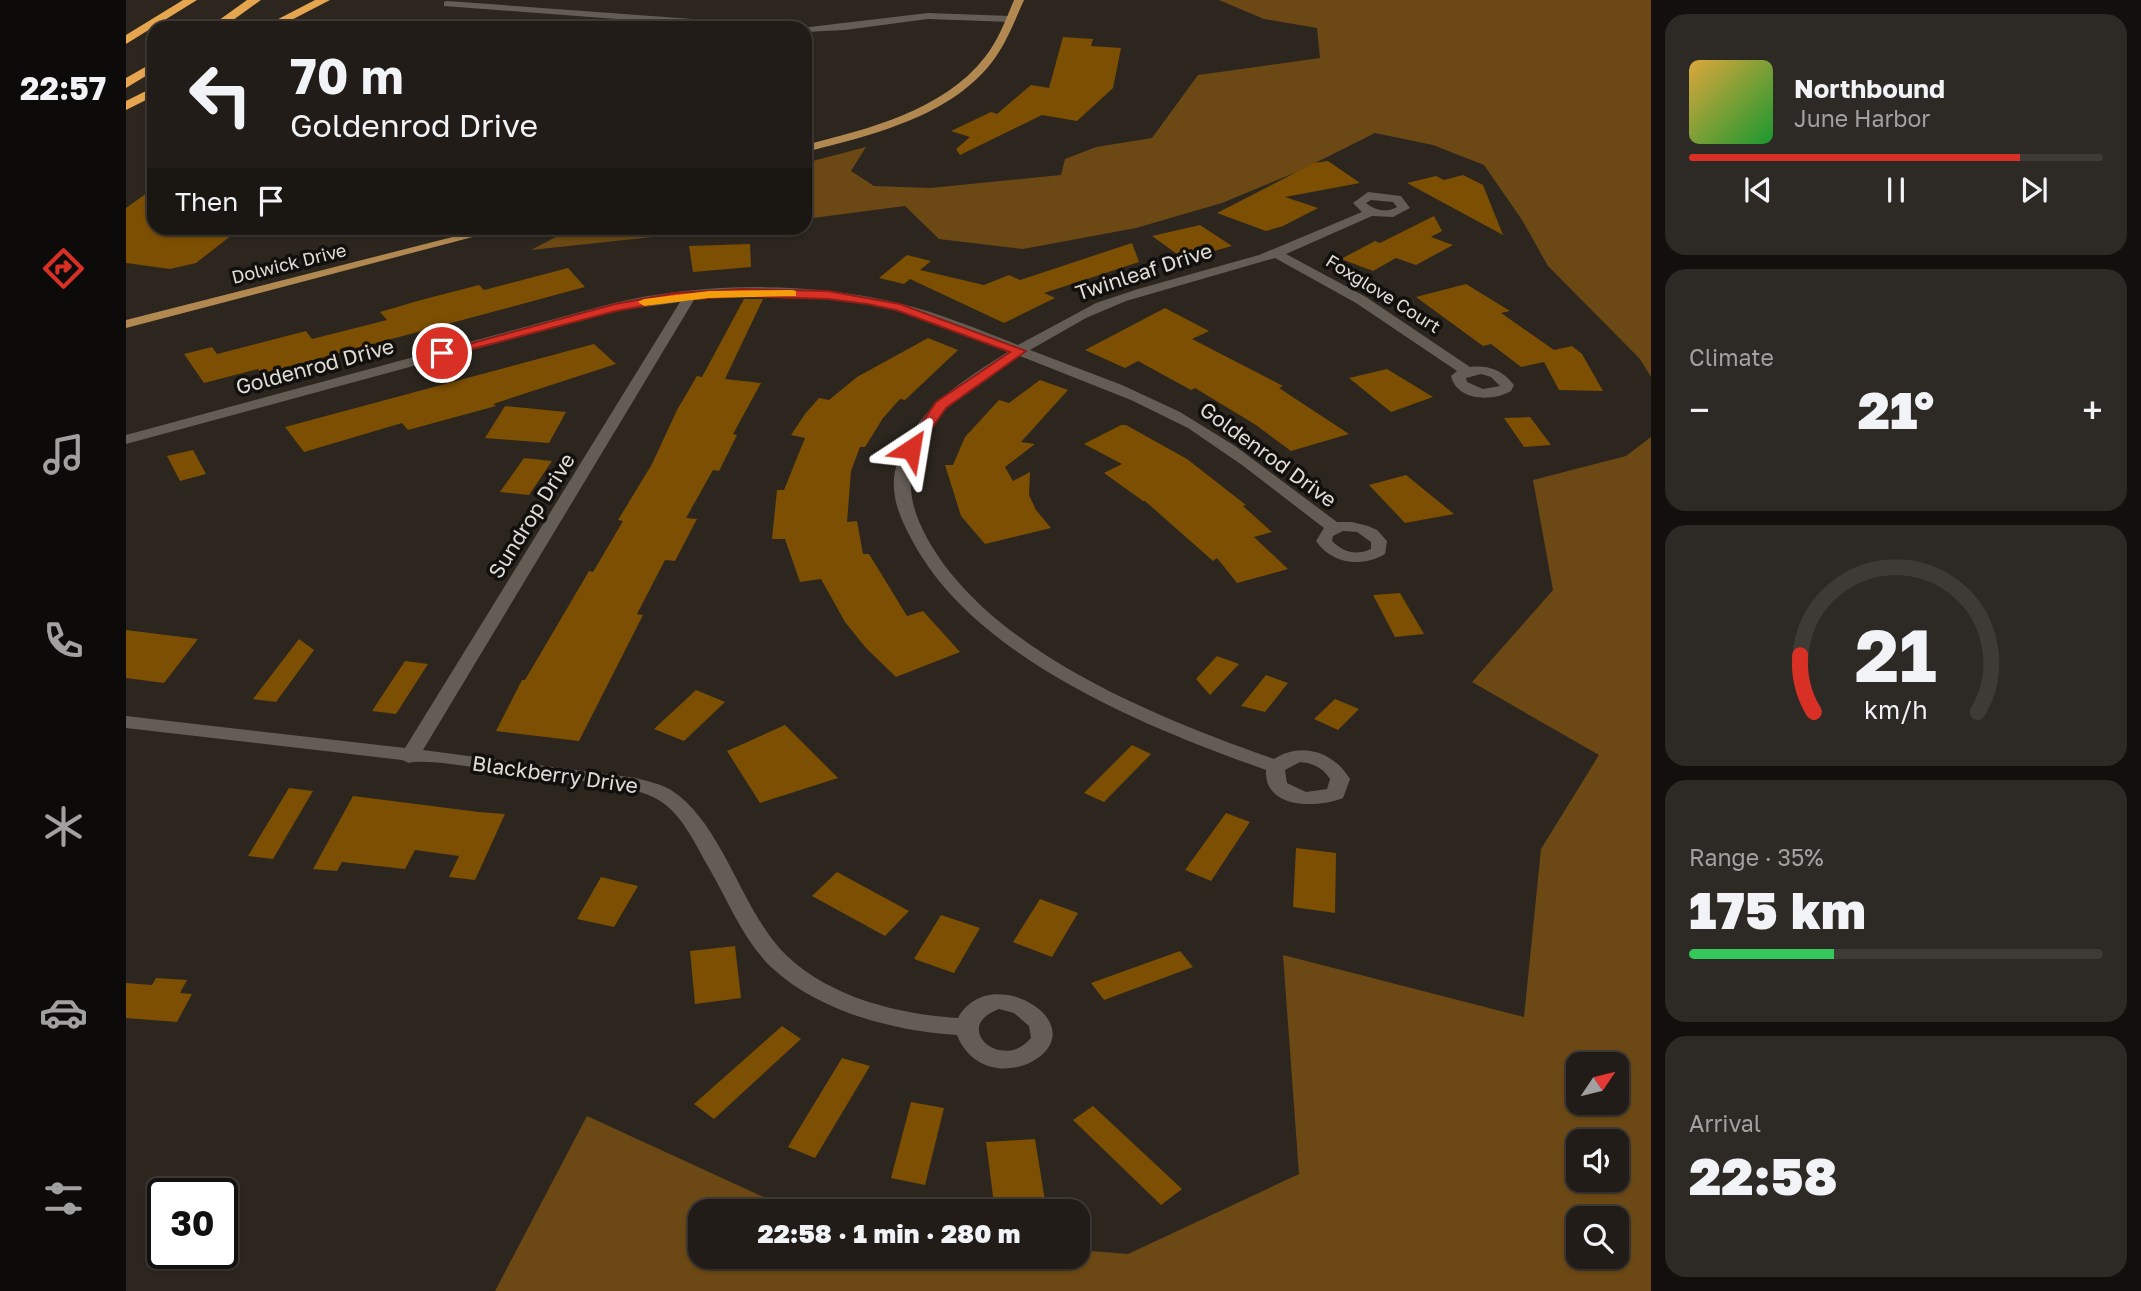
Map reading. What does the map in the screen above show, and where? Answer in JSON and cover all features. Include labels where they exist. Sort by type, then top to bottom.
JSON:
[{"type":"highway","points":[[157,21],[191,0]]},
{"type":"highway","points":[[224,21],[255,0]]},
{"type":"highway","points":[[281,21],[324,0]]},
{"type":"highway","points":[[126,40],[147,27]]},
{"type":"highway","points":[[126,84],[147,70]]},
{"type":"highway","points":[[126,106],[147,94]]},
{"type":"main road","points":[[812,147],[901,118],[954,91],[978,72],[989,59],[1019,0]]},
{"type":"main road","name":"Dolwick Drive","points":[[126,324],[474,235]]},
{"type":"street","points":[[447,4],[679,21]]},
{"type":"street","points":[[812,29],[928,16],[1011,19]]},
{"type":"street","name":"Twinleaf Drive","points":[[1276,767],[1141,714],[1067,676],[1018,645],[957,593],[922,552],[902,500],[902,474],[911,449],[941,405],[1020,351],[1079,316],[1166,284],[1277,254],[1371,212]]},
{"type":"street","name":"Foxglove Court","points":[[1277,254],[1361,300],[1467,371]]},
{"type":"street","name":"Goldenrod Drive","points":[[126,440],[574,317],[627,305],[690,296],[781,293],[867,300],[900,307],[1142,398],[1236,453],[1334,528]]},
{"type":"street","name":"Sundrop Drive","points":[[409,757],[690,296]]},
{"type":"street","name":"Blackberry Drive","points":[[126,722],[409,757],[557,772],[636,784],[662,793],[678,805],[697,829],[758,935],[779,961],[821,991],[855,1006],[923,1024],[965,1027]]},
{"type":"shaded area","points":[[1219,0],[1651,0],[1651,377],[1640,359],[1548,266],[1522,220],[1484,165],[1433,145],[1375,133],[1299,171],[1222,203],[1136,228],[1023,249],[939,239],[905,206],[812,218],[812,161],[866,147],[851,171],[874,186],[930,188],[1061,175],[1065,159],[1096,147],[1152,138],[1198,75],[1320,58],[1317,28],[1264,19]]},
{"type":"shaded area","points":[[560,235],[671,235],[531,250]]},
{"type":"shaded area","points":[[1651,437],[1651,1291],[495,1291],[587,1116],[768,1199],[688,1199],[688,1269],[1090,1269],[1090,1251],[1128,1254],[1299,1174],[1283,955],[1524,1017],[1541,849],[1599,755],[1472,682],[1553,590],[1533,480],[1626,456]]},
{"type":"building","points":[[1063,37],[1093,39],[1091,46],[1121,48],[1113,88],[1077,121],[1042,115],[960,155],[956,149],[970,137],[951,131],[991,112],[997,114],[1031,85],[1049,88]]},
{"type":"building","points":[[1328,161],[1360,183],[1285,197],[1318,208],[1283,226],[1266,231],[1217,213],[1314,163]]},
{"type":"building","points":[[1463,175],[1483,185],[1503,235],[1407,183],[1436,176],[1444,180]]},
{"type":"building","points":[[147,193],[147,235],[232,235],[196,263],[170,269],[126,263],[126,208]]},
{"type":"building","points":[[1434,216],[1442,231],[1431,237],[1453,245],[1416,265],[1396,258],[1373,271],[1341,259],[1375,241],[1380,243]]},
{"type":"building","points":[[1200,225],[1232,246],[1184,259],[1152,236]]},
{"type":"building","points":[[1132,243],[1139,262],[1044,293],[1055,298],[1004,323],[910,279],[904,284],[879,278],[907,255],[931,261],[920,270],[984,285],[1009,275],[1020,280]]},
{"type":"building","points":[[750,244],[751,267],[693,272],[689,246]]},
{"type":"building","points":[[568,268],[585,287],[261,374],[258,369],[204,383],[184,354],[212,347],[217,354],[306,331],[312,339],[387,320],[380,312],[421,300],[479,285],[484,290]]},
{"type":"building","points":[[1466,284],[1510,311],[1501,313],[1554,350],[1572,346],[1582,354],[1603,391],[1559,390],[1544,362],[1521,367],[1491,344],[1483,346],[1416,297]]},
{"type":"building","points":[[744,299],[763,299],[725,379],[761,383],[733,434],[737,435],[719,471],[713,470],[686,518],[697,519],[675,561],[665,560],[637,614],[643,615],[579,741],[496,731],[522,680],[525,680],[589,571],[593,572],[623,521],[618,520],[652,464],[677,410],[697,376],[702,377]]},
{"type":"building","points":[[1165,308],[1209,331],[1192,339],[1283,386],[1279,388],[1349,434],[1291,451],[1256,425],[1195,388],[1191,390],[1138,361],[1125,368],[1085,350]]},
{"type":"building","points":[[928,338],[958,350],[905,400],[900,399],[883,418],[865,447],[860,447],[851,471],[847,522],[857,521],[863,554],[869,554],[907,616],[923,611],[960,652],[896,677],[866,648],[845,622],[821,579],[800,582],[785,539],[772,539],[777,490],[784,490],[805,438],[791,435],[805,414],[819,398],[829,400],[857,377]]},
{"type":"building","points":[[594,344],[616,364],[493,404],[496,406],[408,430],[402,423],[304,452],[285,427]]},
{"type":"building","points":[[1387,369],[1433,397],[1391,412],[1349,378]]},
{"type":"building","points":[[1040,380],[1068,390],[1021,442],[1035,444],[1005,467],[1013,481],[1030,472],[1029,495],[1036,510],[1051,528],[985,544],[961,516],[945,465],[953,465],[965,437],[999,400],[1009,403]]},
{"type":"building","points":[[505,406],[566,412],[549,443],[485,438]]},
{"type":"building","points":[[1530,417],[1551,445],[1524,447],[1504,418]]},
{"type":"building","points":[[1126,425],[1187,459],[1246,505],[1243,506],[1272,532],[1254,537],[1288,569],[1237,583],[1217,558],[1213,561],[1145,501],[1104,473],[1122,464],[1084,444]]},
{"type":"building","points":[[193,450],[206,474],[180,481],[167,456]]},
{"type":"building","points":[[524,458],[552,461],[529,495],[500,492]]},
{"type":"building","points":[[1406,475],[1454,514],[1405,523],[1369,485]]},
{"type":"building","points":[[1400,593],[1424,634],[1395,637],[1373,595]]},
{"type":"building","points":[[126,630],[198,639],[164,683],[126,678]]},
{"type":"building","points":[[299,639],[314,650],[276,702],[253,699]]},
{"type":"building","points":[[1217,656],[1239,664],[1210,695],[1196,679]]},
{"type":"building","points":[[405,661],[428,664],[396,714],[372,711]]},
{"type":"building","points":[[1266,675],[1288,683],[1265,712],[1241,706]]},
{"type":"building","points":[[696,690],[725,702],[684,741],[654,729]]},
{"type":"building","points":[[1335,699],[1359,709],[1338,730],[1314,719]]},
{"type":"building","points":[[785,725],[838,778],[760,803],[727,751]]},
{"type":"building","points":[[1132,745],[1151,754],[1104,802],[1084,793]]},
{"type":"building","points":[[289,788],[313,791],[273,859],[248,856]]},
{"type":"building","points":[[353,796],[505,814],[475,880],[449,877],[459,856],[415,850],[405,869],[342,862],[337,871],[313,869]]},
{"type":"building","points":[[1226,813],[1250,822],[1211,881],[1185,870]]},
{"type":"building","points":[[1296,848],[1336,853],[1335,913],[1293,907]]},
{"type":"building","points":[[837,872],[909,911],[885,936],[812,896]]},
{"type":"building","points":[[601,877],[638,886],[614,927],[577,919]]},
{"type":"building","points":[[1040,899],[1078,913],[1052,957],[1013,942]]},
{"type":"building","points":[[941,915],[980,928],[954,973],[914,959]]},
{"type":"building","points":[[735,946],[741,998],[695,1004],[690,951]]},
{"type":"building","points":[[1180,951],[1193,967],[1104,1000],[1091,983]]},
{"type":"building","points":[[156,978],[187,980],[180,993],[192,994],[177,1022],[126,1018],[126,983],[152,985]]},
{"type":"building","points":[[782,1026],[801,1039],[714,1119],[694,1104]]},
{"type":"building","points":[[842,1058],[870,1066],[815,1158],[788,1147]]},
{"type":"building","points":[[911,1102],[944,1108],[925,1185],[891,1178]]},
{"type":"building","points":[[1093,1106],[1182,1189],[1161,1205],[1073,1120]]},
{"type":"building","points":[[1035,1139],[1045,1199],[993,1199],[986,1142]]},
{"type":"slow traffic","points":[[644,302],[709,294],[792,293]]},
{"type":"route","points":[[442,353],[615,307],[675,297],[742,293],[828,295],[867,300],[900,307],[1020,351],[941,405],[919,433],[911,449]]}]
